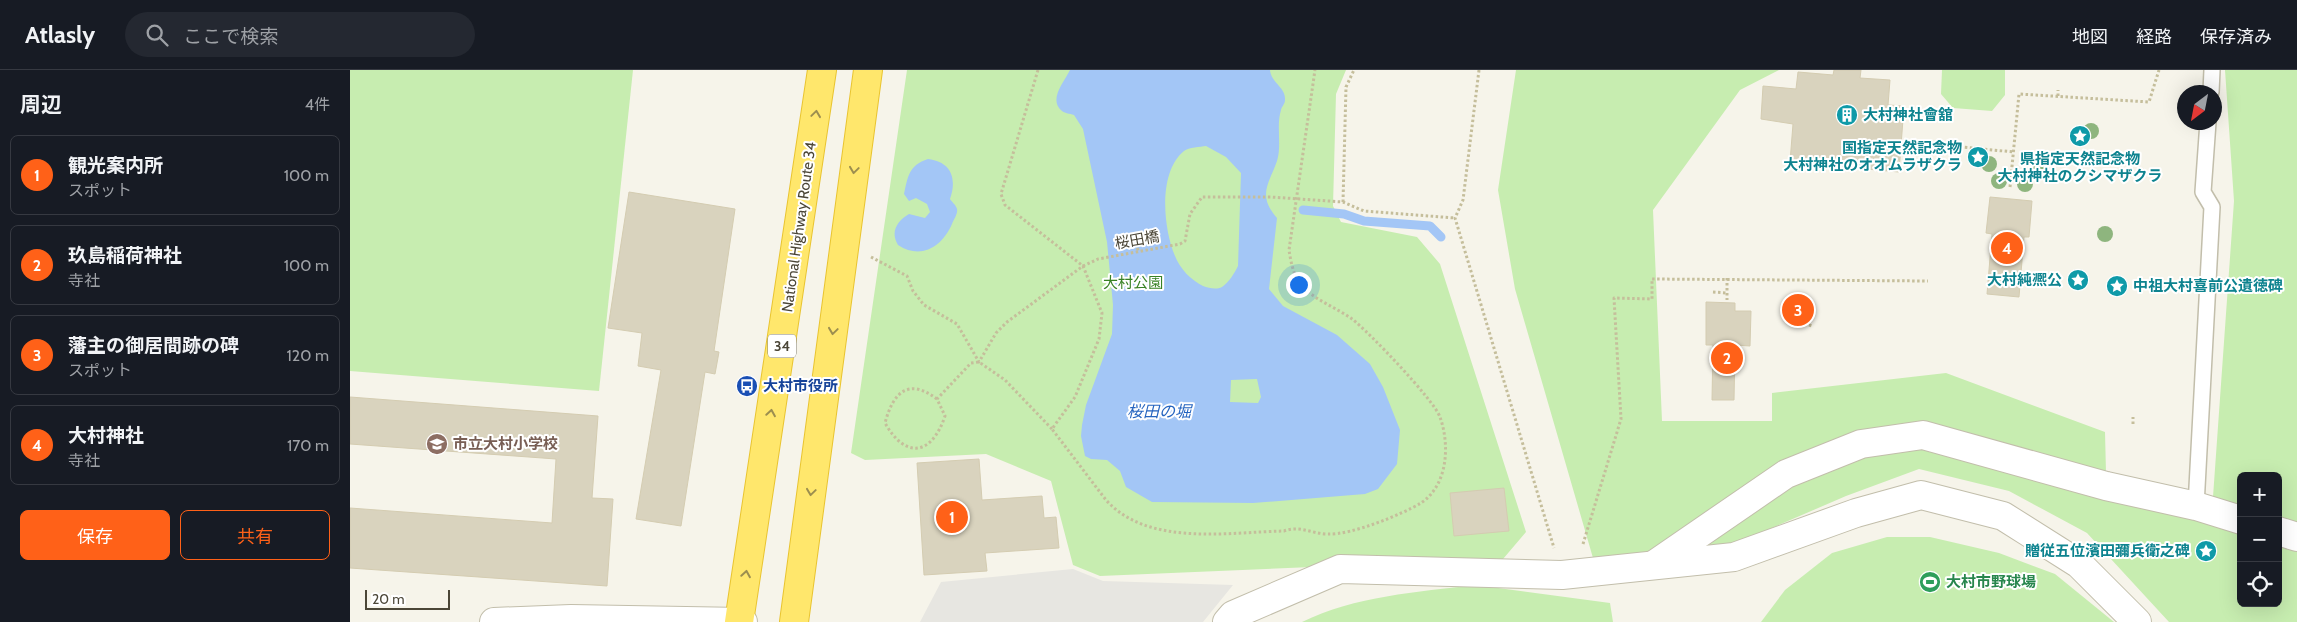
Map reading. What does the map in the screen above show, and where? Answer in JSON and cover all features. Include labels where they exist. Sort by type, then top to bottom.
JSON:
[{"type":"highway","name":"National Highway Route 34","points":[[740,622],[822,70]]},
{"type":"highway","points":[[794,622],[868,70]]},
{"type":"street","points":[[1653,564],[1786,474],[1861,444],[1923,435],[2106,486],[2196,506],[2237,519]]},
{"type":"street","points":[[1227,622],[1233,615],[1340,570],[1568,574],[1734,557],[1856,514],[1920,495],[2003,516],[2079,564],[2137,622]]},
{"type":"street","points":[[2282,532],[2297,537]]},
{"type":"street","points":[[494,622],[571,619],[740,622]]},
{"type":"lane","points":[[2211,85],[2212,70]]},
{"type":"lane","points":[[2196,506],[2212,207],[2203,192],[2207,130]]},
{"type":"path","points":[[1038,70],[1001,194],[1005,205],[1083,266],[1102,313],[1100,339],[1075,397],[1052,429]]},
{"type":"path","points":[[844,243],[907,276],[913,291],[924,305],[957,324],[979,362],[1004,380],[1052,429],[1115,510],[1133,521],[1166,531],[1205,533],[1284,531],[1294,527],[1328,534],[1370,526],[1421,502],[1436,487],[1444,466],[1446,442],[1440,415],[1382,347],[1353,320],[1303,288],[1292,268],[1289,250],[1295,198],[1315,70]]},
{"type":"path","points":[[1343,202],[1346,87],[1354,70]]},
{"type":"path","points":[[1479,70],[1463,200],[1455,218],[1568,574]]},
{"type":"path","points":[[2010,187],[2019,94],[2149,102],[2159,70]]},
{"type":"path","points":[[2058,90],[2058,96]]},
{"type":"path","points":[[1930,144],[2014,152]]},
{"type":"path","name":"桜田橋","points":[[979,362],[996,333],[1007,322],[1083,266],[1098,258],[1180,244],[1185,241],[1190,214],[1202,197],[1295,198]]},
{"type":"path","points":[[1295,198],[1343,202],[1364,211],[1455,218]]},
{"type":"path","points":[[1136,233],[1138,252]]},
{"type":"path","points":[[1568,574],[1621,419],[1614,298],[1652,299],[1652,279],[1727,278],[1928,281]]},
{"type":"path","points":[[1727,278],[1727,300]]},
{"type":"path","points":[[1713,292],[1727,293]]},
{"type":"path","points":[[937,400],[971,363],[979,362]]},
{"type":"path","points":[[913,388],[925,391],[937,400],[945,416],[940,431],[932,443],[918,448],[905,446],[893,436],[885,423],[889,408],[899,394],[913,388]]},
{"type":"path","points":[[2133,417],[2133,424]]},
{"type":"green space","points":[[350,70],[633,70],[599,391],[350,371]]},
{"type":"green space","name":"大村公園","points":[[907,70],[1346,70],[1336,94],[1333,206],[1341,222],[1417,237],[1440,264],[1526,532],[1503,559],[1100,576],[1073,565],[1051,481],[986,454],[865,460],[851,453]]},
{"type":"green space","points":[[1516,70],[1779,70],[1740,90],[1653,210],[1662,421],[1772,421],[1772,393],[1946,373],[2105,432],[2106,473],[2213,497],[2234,201],[2225,70],[2297,70],[2297,622],[2169,622],[2087,533],[2009,491],[1919,469],[1846,496],[1737,543],[1593,558],[1515,289],[1498,190]]},
{"type":"green space","points":[[1942,70],[2005,70],[2005,95],[1992,111],[1953,108],[1941,94]]},
{"type":"green space","name":"大村市野球場","points":[[1887,537],[1930,537],[1999,553],[2055,574],[2114,622],[1761,622],[1785,590],[1832,553]]},
{"type":"green space","points":[[1476,585],[1610,603],[1613,622],[1302,622],[1343,606],[1387,596]]},
{"type":"shaded area","points":[[1073,569],[1103,581],[1233,585],[1203,622],[920,622],[941,582]]},
{"type":"water","name":"桜田の堀","points":[[1070,70],[1270,70],[1285,96],[1285,103],[1281,109],[1279,122],[1277,161],[1266,190],[1267,203],[1277,218],[1269,289],[1283,306],[1337,335],[1370,364],[1383,387],[1400,430],[1397,464],[1378,489],[1365,494],[1253,503],[1152,502],[1126,487],[1120,471],[1107,460],[1091,459],[1085,456],[1081,436],[1082,425],[1086,405],[1112,334],[1113,305],[1107,242],[1083,129],[1074,115],[1062,111],[1056,102],[1058,91]],"holes":[[[1206,146],[1226,157],[1241,173],[1238,266],[1227,283],[1217,288],[1203,286],[1186,274],[1175,256],[1166,216],[1167,186],[1170,172],[1176,160],[1186,150]],[[1257,379],[1261,397],[1258,403],[1230,402],[1231,380]]]},
{"type":"water","points":[[928,159],[943,164],[951,173],[953,185],[950,199],[957,213],[948,232],[937,245],[923,251],[915,251],[898,245],[895,231],[898,223],[909,214],[925,218],[930,212],[927,204],[916,198],[909,201],[904,194],[910,172],[917,164]]},
{"type":"building","name":"大村神社會舘","points":[[1834,70],[1861,70],[1860,78],[1890,80],[1888,105],[1904,106],[1899,172],[1790,162],[1793,124],[1761,119],[1763,86],[1796,89],[1798,72],[1833,75]]},
{"type":"building","points":[[629,192],[735,209],[714,351],[719,352],[715,374],[705,372],[681,526],[636,519],[661,370],[638,366],[642,333],[608,328]]},
{"type":"building","points":[[1990,197],[2032,201],[2029,237],[2024,237],[2019,297],[1987,294],[1992,234],[1986,233]]},
{"type":"building","points":[[1706,302],[1735,303],[1735,311],[1751,311],[1750,346],[1735,345],[1734,400],[1712,400],[1713,345],[1706,345]]},
{"type":"building","points":[[350,397],[598,416],[592,498],[613,499],[607,586],[350,568],[350,508],[552,523],[556,459],[350,444]]},
{"type":"building","points":[[979,459],[982,500],[1042,496],[1044,518],[1056,517],[1059,548],[985,553],[987,571],[924,575],[917,463]]},
{"type":"building","points":[[1504,488],[1509,531],[1454,536],[1450,493]]},
{"type":"waterway","points":[[1303,210],[1344,214],[1364,221],[1430,226],[1441,237]]},
{"type":"place","name":"大村神社會舘","points":[[1847,115]]},
{"type":"place","name":"県指定天然記念物 大村神社のクシマザクラ","points":[[2080,136]]},
{"type":"place","name":"国指定天然記念物 大村神社のオオムラザクラ","points":[[1978,157]]},
{"type":"place","name":"大村神社","points":[[2007,248]]},
{"type":"place","name":"大村純凞公","points":[[2078,280]]},
{"type":"place","name":"中祖大村喜前公遺徳碑","points":[[2117,286]]},
{"type":"place","name":"藩主の御居間跡の碑","points":[[1798,310]]},
{"type":"place","name":"玖島稲荷神社","points":[[1727,358]]},
{"type":"place","name":"大村市役所","points":[[747,386]]},
{"type":"place","name":"市立大村小学校","points":[[437,444]]},
{"type":"place","name":"観光案内所","points":[[952,517]]},
{"type":"place","name":"贈従五位濱田彌兵衛之碑","points":[[2206,551]]},
{"type":"place","name":"大村市野球場","points":[[1930,582]]}]
